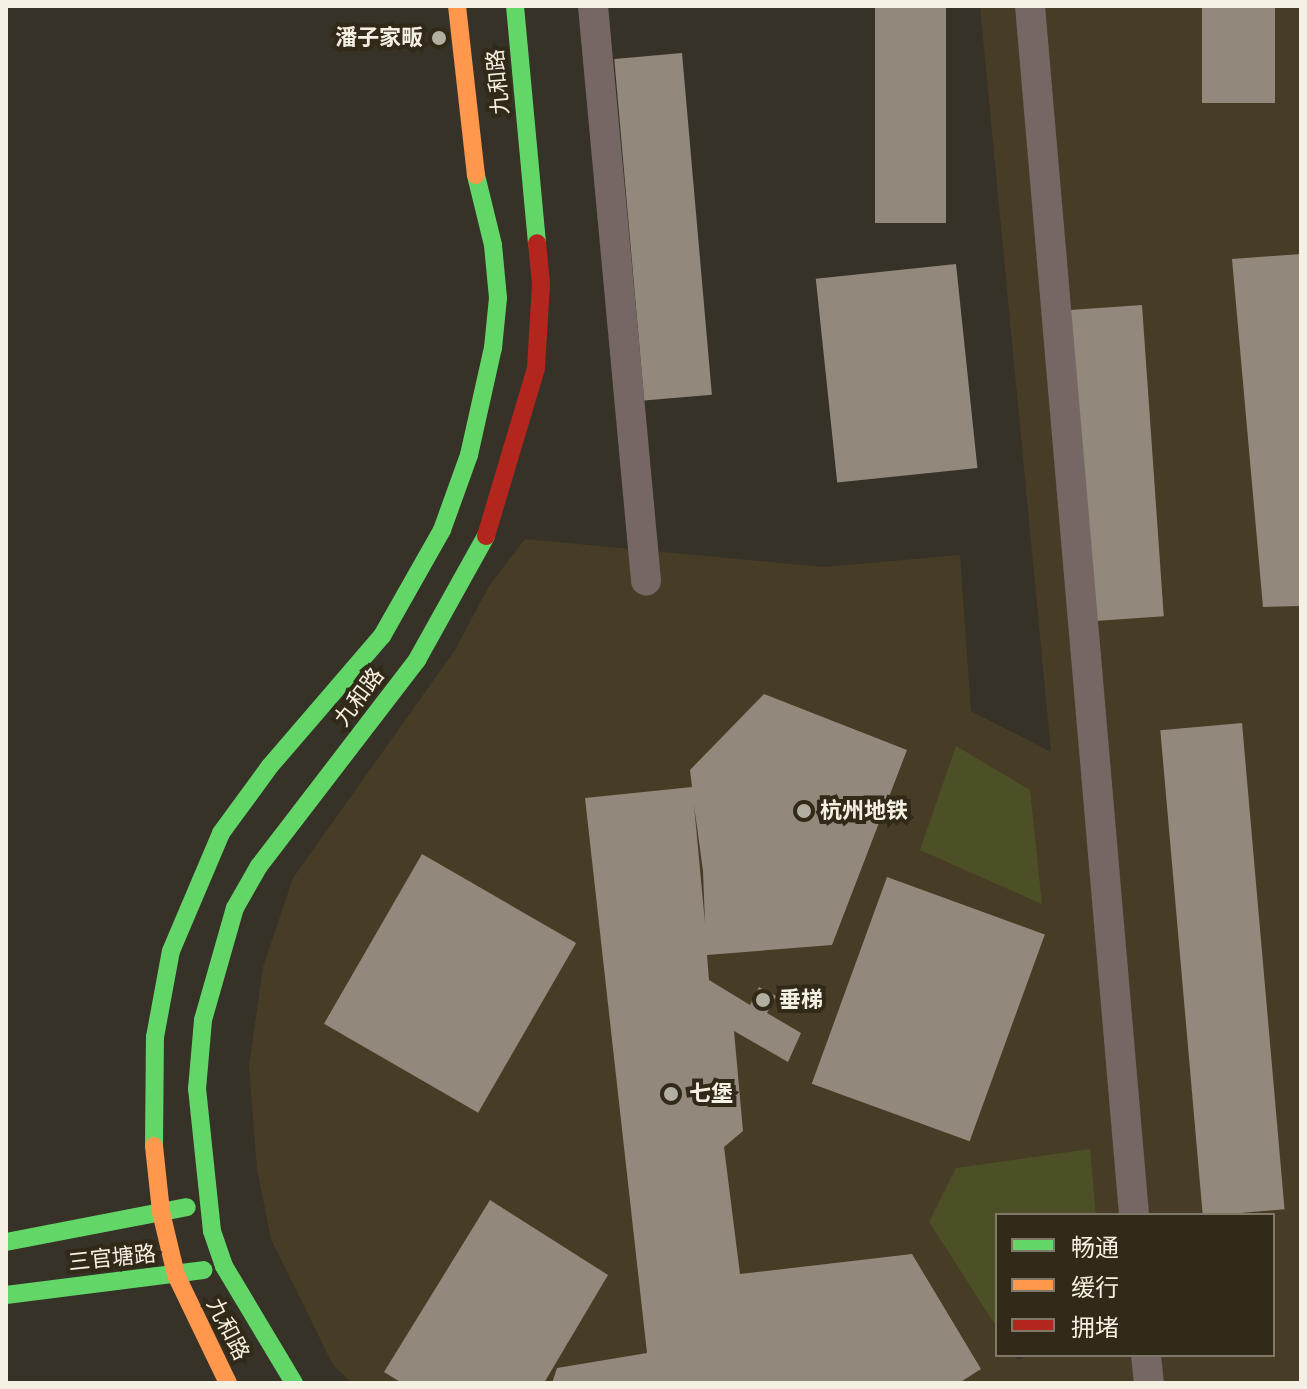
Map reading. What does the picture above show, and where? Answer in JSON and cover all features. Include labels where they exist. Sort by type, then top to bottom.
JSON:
[{"type":"street","name":"九和路","points":[[228,1383],[176,1275],[161,1212],[151,1113],[155,1037],[171,951],[193,890],[221,833],[270,766],[382,636],[442,530],[483,405],[498,298],[493,245],[477,183],[457,6]]},
{"type":"street","name":"九和路","points":[[294,1383],[224,1266],[208,1204],[197,1089],[203,1020],[235,908],[259,866],[408,671],[452,605],[491,526],[523,425],[536,368],[541,283],[515,6]]},
{"type":"street","points":[[593,6],[646,581]]},
{"type":"street","points":[[1030,6],[1134,1213]]},
{"type":"street","name":"三官塘路","points":[[6,1242],[208,1204]]},
{"type":"street","name":"三官塘路","points":[[6,1295],[176,1275],[224,1266]]},
{"type":"street","points":[[1146,1357],[1149,1383]]},
{"type":"shaded area","points":[[980,6],[1301,6],[1301,1383],[352,1383],[333,1365],[271,1239],[257,1169],[249,1066],[263,967],[293,878],[455,650],[489,586],[525,539],[824,567],[960,555],[971,711],[1051,752]]},
{"type":"green space","points":[[956,746],[1030,790],[1042,904],[920,850]]},
{"type":"green space","points":[[1090,1149],[1096,1213],[995,1213],[995,1325],[929,1222],[956,1168]]},
{"type":"building","points":[[875,6],[946,6],[946,223],[875,223]]},
{"type":"building","points":[[1202,6],[1275,6],[1275,103],[1202,103]]},
{"type":"building","points":[[682,53],[712,395],[644,401],[614,59]]},
{"type":"building","points":[[1301,254],[1301,606],[1263,607],[1232,259]]},
{"type":"building","points":[[956,264],[977,468],[837,483],[816,279]]},
{"type":"building","points":[[1142,305],[1164,616],[1088,622],[1066,310]]},
{"type":"building","points":[[764,694],[907,750],[832,945],[707,955],[709,980],[750,1005],[759,987],[776,996],[767,1013],[801,1033],[788,1062],[734,1031],[743,1131],[724,1147],[740,1274],[912,1254],[981,1369],[959,1383],[552,1383],[557,1368],[647,1353],[585,798],[692,787],[690,770]],"holes":[[[694,805],[703,871],[705,923]]]},
{"type":"building","points":[[1242,723],[1285,1209],[1203,1213],[1160,730]]},
{"type":"building","points":[[422,854],[576,943],[478,1113],[324,1024]]},
{"type":"building","points":[[887,877],[1045,934],[970,1141],[812,1084]]},
{"type":"building","points":[[490,1200],[608,1275],[544,1383],[402,1383],[384,1372]]},
{"type":"traffic: fast","points":[[515,6],[537,243]]},
{"type":"traffic: fast","points":[[154,1146],[155,1037],[171,951],[221,833],[270,766],[382,636],[442,530],[469,455],[493,348],[498,298],[493,245],[476,175]]},
{"type":"traffic: fast","points":[[294,1383],[224,1266],[212,1231],[197,1089],[203,1020],[235,908],[259,866],[417,660],[486,536]]},
{"type":"traffic: fast","points":[[6,1242],[187,1207]]},
{"type":"traffic: fast","points":[[6,1295],[203,1270]]},
{"type":"traffic: slow","points":[[457,6],[476,175]]},
{"type":"traffic: slow","points":[[154,1146],[161,1212],[176,1275],[228,1383]]},
{"type":"traffic: jam","points":[[486,536],[536,368],[541,283],[537,243]]},
{"type":"place","name":"潘子家畈","points":[[439,38]]},
{"type":"place","name":"杭州地铁","points":[[804,811]]},
{"type":"place","name":"垂梯","points":[[763,1000]]},
{"type":"place","name":"七堡","points":[[671,1094]]}]
